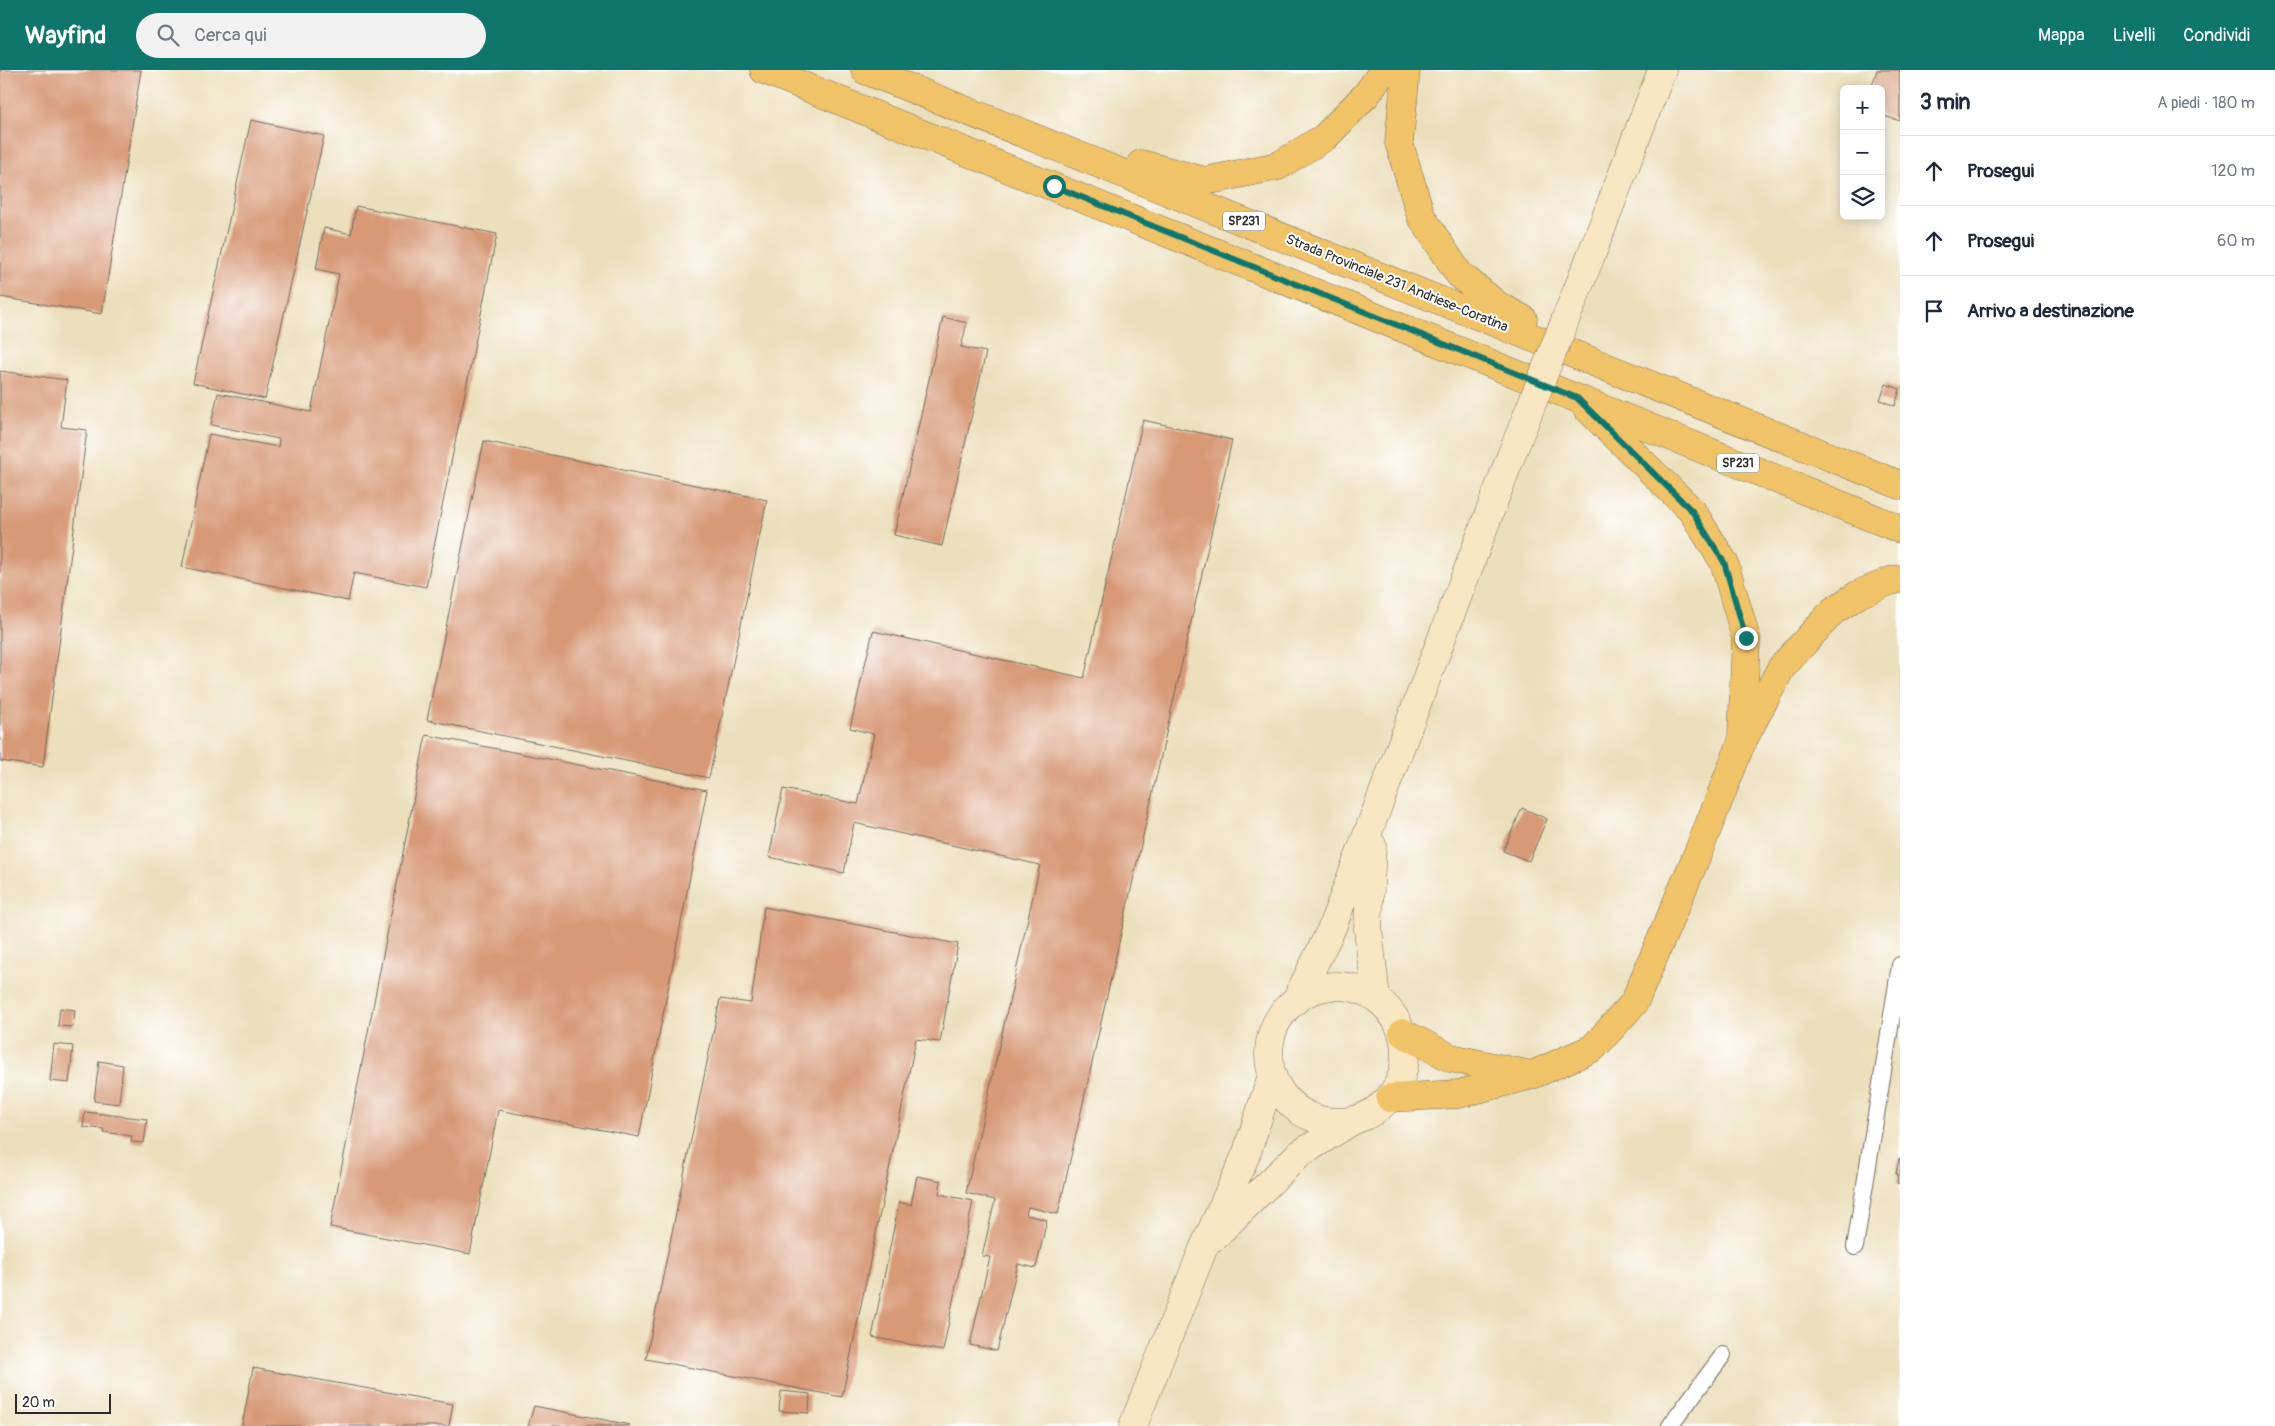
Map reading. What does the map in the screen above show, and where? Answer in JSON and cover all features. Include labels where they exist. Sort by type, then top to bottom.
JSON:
[{"type":"main road","name":"SP231","points":[[764,70],[1900,529]]},
{"type":"main road","name":"Strada Provinciale 231 Andriese-Coratina","points":[[865,70],[1623,373],[1900,486]]},
{"type":"main road","points":[[1072,152],[1142,165],[1205,181],[1278,166],[1325,137],[1366,95],[1384,70]]},
{"type":"main road","points":[[1406,70],[1399,143],[1421,216],[1459,274],[1498,305],[1623,373]]},
{"type":"main road","points":[[1296,1000],[1331,930],[1374,821],[1509,462],[1662,70]]},
{"type":"main road","points":[[1577,398],[1692,511],[1724,562],[1746,638],[1741,744]]},
{"type":"main road","points":[[1203,1249],[1298,1156],[1372,1111],[1402,1078],[1406,1056],[1403,1033],[1392,1014],[1376,997],[1357,988],[1336,986],[1314,989],[1283,1011],[1274,1026],[1268,1058],[1272,1075],[1280,1093],[1294,1108],[1312,1118],[1332,1122],[1372,1111],[1459,1094],[1532,1075],[1593,1048],[1634,1003],[1697,855],[1741,744],[1781,668],[1834,611],[1859,594],[1890,581],[1900,580]]},
{"type":"main road","points":[[1374,821],[1368,929],[1376,997]]},
{"type":"main road","points":[[1403,1033],[1451,1058],[1532,1075]]},
{"type":"main road","points":[[1133,1426],[1203,1249],[1246,1156],[1272,1075]]},
{"type":"lane","points":[[1855,1247],[1900,964]]},
{"type":"lane","points":[[1670,1426],[1723,1355]]},
{"type":"building","points":[[0,70],[141,70],[102,314],[0,297]]},
{"type":"building","points":[[1877,70],[1900,70],[1900,121],[1885,116],[1885,85],[1872,85]]},
{"type":"building","points":[[251,120],[324,136],[265,399],[193,383]]},
{"type":"building","points":[[356,206],[497,234],[426,587],[354,573],[348,601],[182,567],[209,434],[278,447],[279,439],[211,425],[218,393],[311,412],[339,274],[316,269],[324,228],[351,234]]},
{"type":"building","points":[[943,317],[967,323],[961,347],[986,352],[942,546],[894,535]]},
{"type":"building","points":[[0,371],[67,380],[61,427],[87,430],[43,767],[0,761]]},
{"type":"building","points":[[1886,384],[1900,389],[1895,406],[1880,400]]},
{"type":"building","points":[[1143,420],[1232,440],[1058,1214],[1028,1207],[1026,1215],[1047,1220],[1036,1268],[1018,1264],[997,1351],[970,1345],[990,1257],[982,1256],[995,1200],[966,1193],[1040,865],[854,823],[844,873],[769,857],[783,789],[858,804],[874,734],[850,728],[873,631],[1084,678]]},
{"type":"building","points":[[484,441],[767,500],[709,778],[427,720]]},
{"type":"building","points":[[426,735],[707,790],[639,1137],[498,1110],[470,1254],[330,1227]]},
{"type":"building","points":[[1522,808],[1547,819],[1529,861],[1503,851]]},
{"type":"building","points":[[764,907],[958,944],[940,1042],[916,1039],[842,1397],[646,1359],[720,999],[751,1003]]},
{"type":"building","points":[[60,1008],[75,1010],[73,1027],[58,1026]]},
{"type":"building","points":[[54,1044],[73,1046],[69,1083],[50,1081]]},
{"type":"building","points":[[99,1061],[123,1065],[119,1104],[94,1101]]},
{"type":"building","points":[[85,1112],[147,1119],[144,1143],[131,1142],[132,1136],[103,1132],[104,1129],[83,1127]]},
{"type":"building","points":[[1899,1158],[1900,1184],[1897,1183],[1898,1174],[1896,1174]]},
{"type":"building","points":[[917,1176],[941,1181],[939,1194],[973,1201],[943,1351],[872,1337],[899,1202],[911,1205]]},
{"type":"building","points":[[253,1368],[453,1404],[449,1426],[242,1426]]},
{"type":"building","points":[[781,1391],[810,1394],[809,1413],[779,1411]]},
{"type":"building","points":[[534,1406],[630,1425],[528,1426]]},
{"type":"route","points":[[1054,186],[1577,398],[1692,511],[1724,562],[1746,638]]}]
